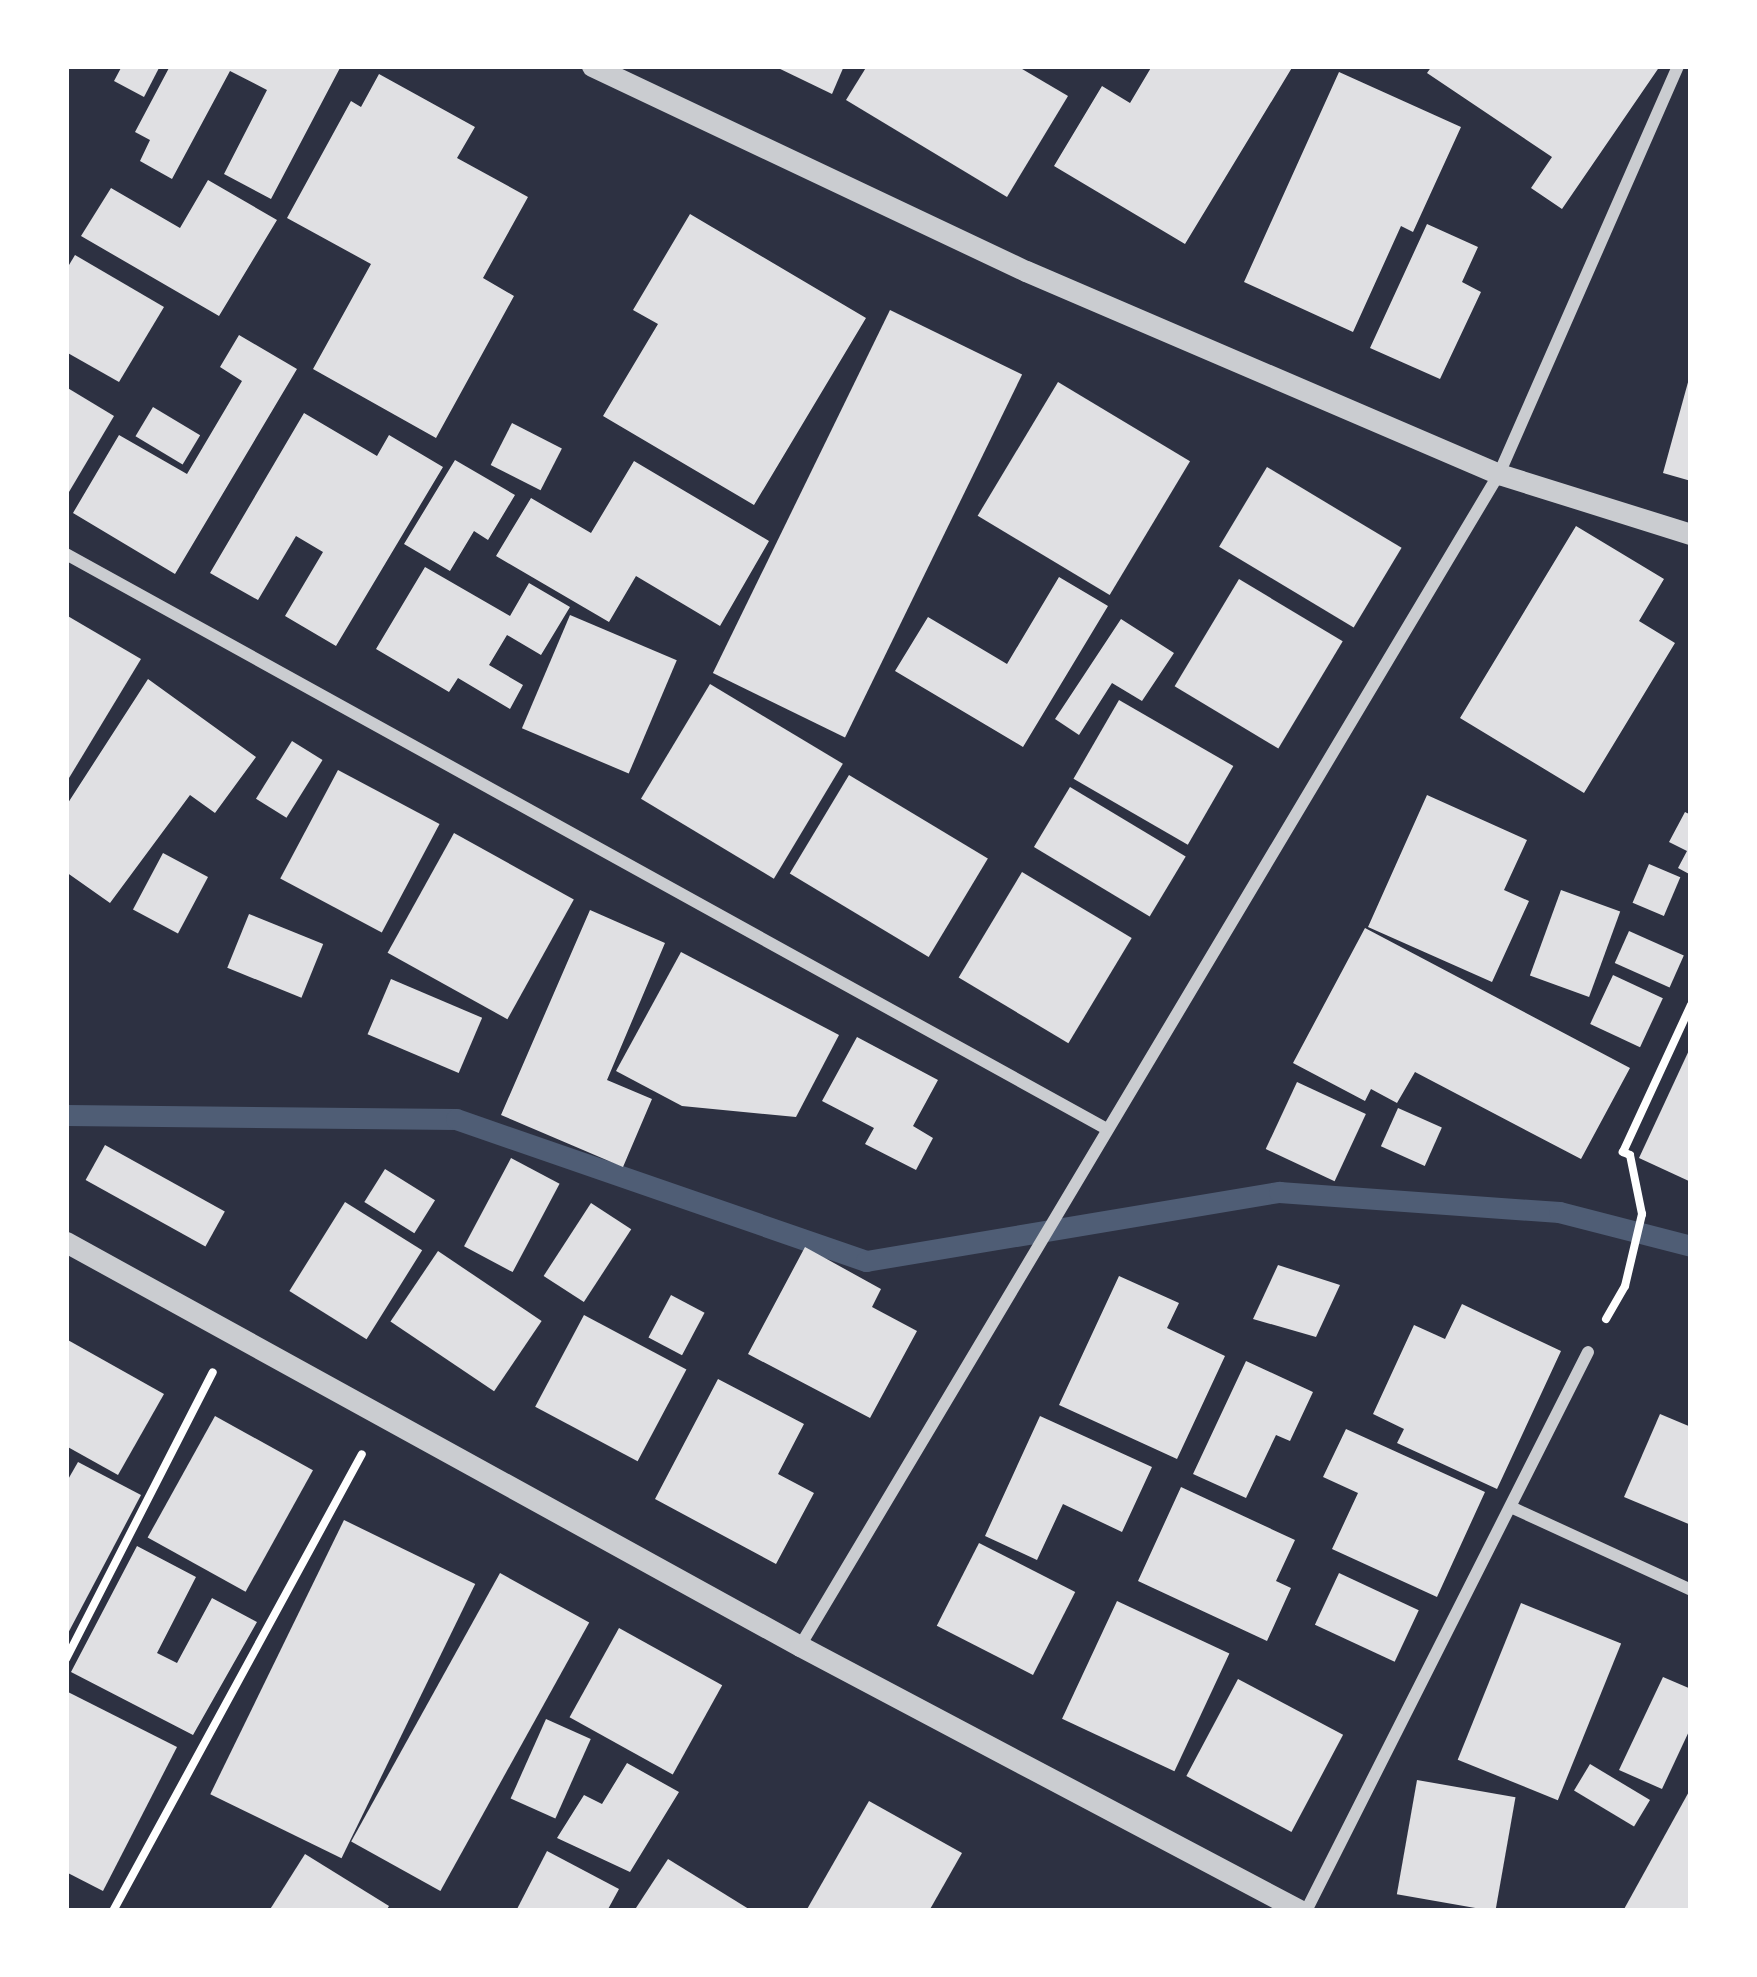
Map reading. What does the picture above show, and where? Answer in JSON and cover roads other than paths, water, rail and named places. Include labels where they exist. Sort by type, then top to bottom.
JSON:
[{"type":"street","points":[[592,66],[1026,272],[1499,474],[1691,534]]},
{"type":"street","points":[[800,1646],[1031,1268],[1105,1128],[1499,474],[1678,66]]},
{"type":"street","points":[[66,554],[1105,1128]]},
{"type":"street","points":[[66,1242],[800,1646],[1303,1911],[1514,1508],[1588,1352]]},
{"type":"street","points":[[1514,1508],[1691,1590]]},
{"type":"waterway","points":[[66,1115],[456,1119],[866,1261],[1279,1192],[1559,1212],[1691,1246]]}]
